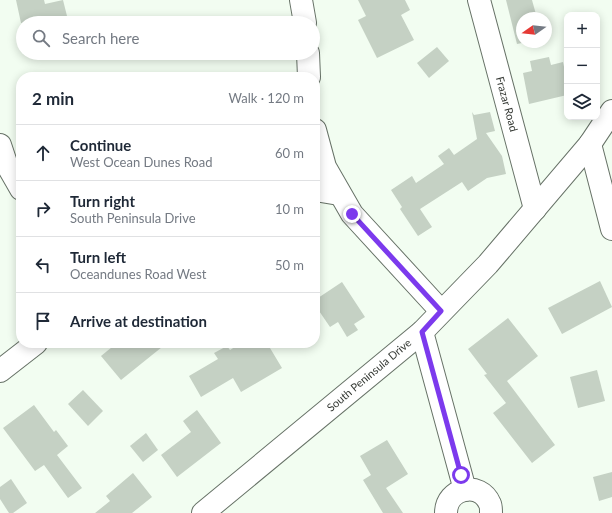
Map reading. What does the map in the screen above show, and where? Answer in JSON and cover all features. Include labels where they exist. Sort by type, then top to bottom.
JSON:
[{"type":"street","points":[[301,0],[304,16]]},
{"type":"street","name":"Frazar Road","points":[[479,0],[535,209]]},
{"type":"street","points":[[308,60],[309,72]]},
{"type":"street","name":"South Peninsula Drive","points":[[203,513],[422,332],[488,264],[590,144],[612,111]]},
{"type":"street","points":[[590,144],[612,229]]},
{"type":"street","points":[[0,145],[6,163],[16,180]]},
{"type":"street","points":[[320,148],[325,167],[339,194],[352,214],[441,311]]},
{"type":"street","points":[[320,191],[339,194]]},
{"type":"street","points":[[422,332],[464,490]]},
{"type":"street","points":[[0,370],[29,348]]},
{"type":"street","points":[[446,513],[448,502],[455,494],[464,490],[475,490],[484,495],[490,504],[491,513]]},
{"type":"building","points":[[16,0],[44,0],[45,4],[63,0],[67,16],[19,16]]},
{"type":"building","points":[[358,0],[405,0],[410,10],[401,15],[414,40],[377,58],[358,20],[366,16]]},
{"type":"building","points":[[506,0],[532,0],[535,12],[516,12],[516,40]]},
{"type":"building","points":[[437,47],[449,61],[429,78],[417,63]]},
{"type":"building","points":[[549,57],[551,65],[563,62],[564,96],[529,104],[523,73],[532,71],[530,61]]},
{"type":"building","points":[[472,112],[474,115],[490,112],[495,131],[486,133],[502,156],[506,174],[487,178],[468,191],[462,182],[420,209],[432,227],[418,236],[400,209],[402,207],[391,190],[412,176],[416,183],[444,164],[438,156],[449,148],[454,155],[477,139]]},
{"type":"building","points":[[600,281],[612,307],[562,334],[548,308]]},
{"type":"building","points":[[342,282],[365,317],[354,324],[358,330],[347,337],[338,322],[330,327],[320,312],[320,297]]},
{"type":"building","points":[[508,318],[538,356],[507,381],[555,445],[532,463],[493,413],[506,403],[484,375],[487,374],[468,349]]},
{"type":"building","points":[[111,348],[161,348],[121,380],[101,356]]},
{"type":"building","points":[[223,348],[228,348],[230,350],[233,348],[270,348],[282,368],[241,392],[233,378],[201,397],[189,376],[218,359],[214,353]]},
{"type":"building","points":[[597,370],[605,401],[578,408],[570,377]]},
{"type":"building","points":[[83,390],[103,411],[88,426],[68,404]]},
{"type":"building","points":[[34,405],[54,432],[56,430],[68,446],[57,455],[82,488],[68,498],[44,465],[35,471],[3,428]]},
{"type":"building","points":[[197,410],[221,443],[177,477],[161,455],[191,432],[183,421]]},
{"type":"building","points":[[146,433],[158,450],[143,462],[130,446]]},
{"type":"building","points":[[387,440],[408,474],[386,488],[403,513],[383,513],[363,480],[371,475],[360,456]]},
{"type":"building","points":[[612,472],[612,497],[599,501],[593,477]]},
{"type":"building","points":[[133,473],[152,497],[132,513],[95,513],[110,501],[106,496]]},
{"type":"building","points":[[11,479],[27,503],[13,513],[9,513],[0,499],[0,487]]},
{"type":"route","points":[[352,214],[441,311],[422,332],[461,475]]}]
